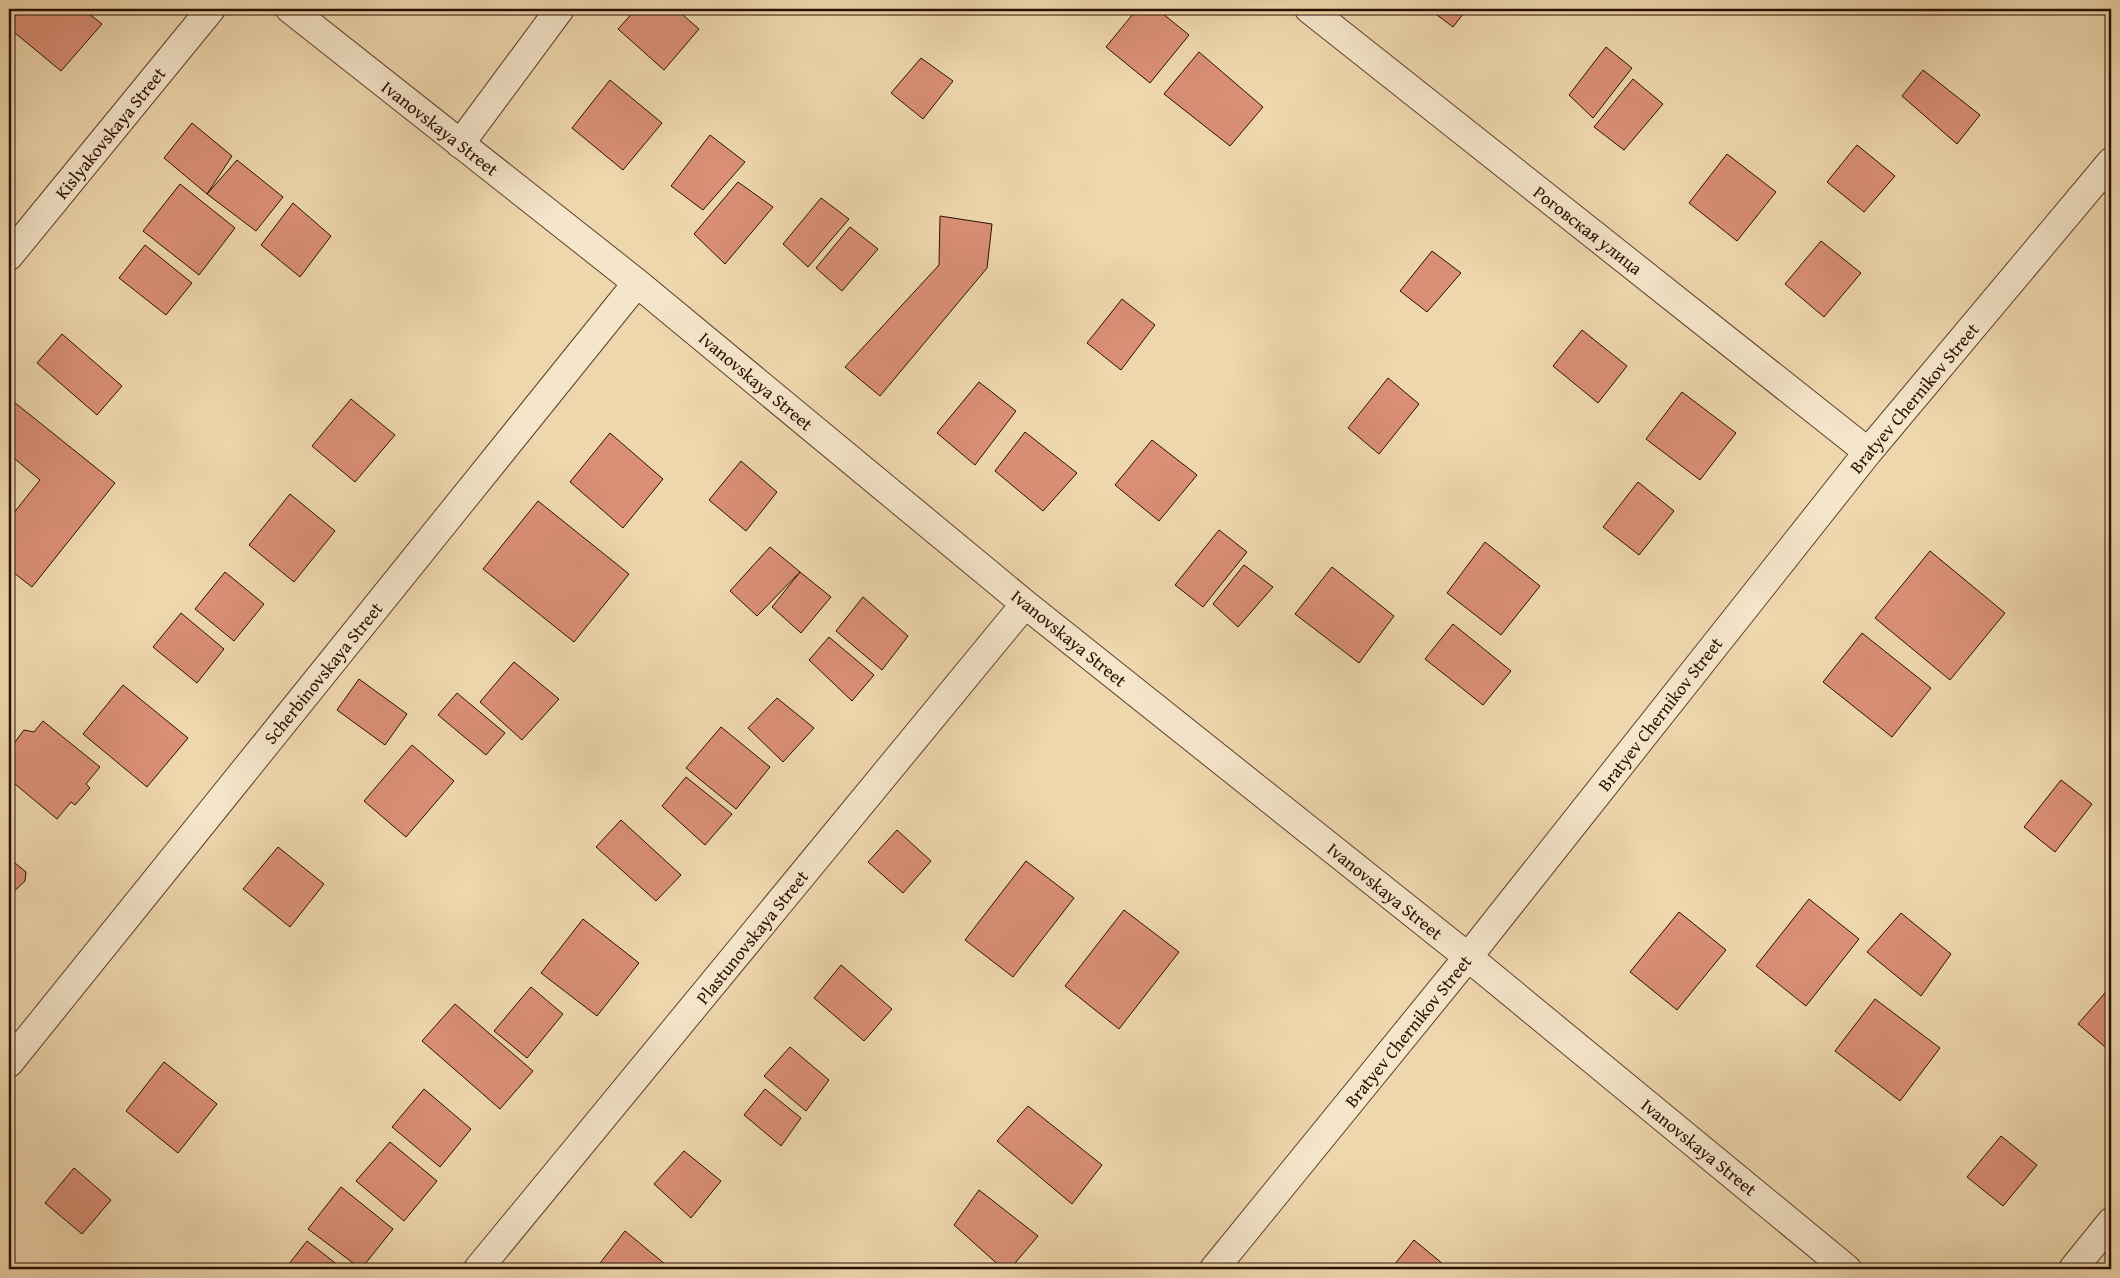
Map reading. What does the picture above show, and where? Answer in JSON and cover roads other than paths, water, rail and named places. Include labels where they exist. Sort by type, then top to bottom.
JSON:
[{"type":"street","name":"Kislyakovskaya Street","points":[[9,256],[212,9]]},
{"type":"street","name":"Ivanovskaya Street","points":[[290,9],[637,283],[1025,604],[1468,957],[1847,1269]]},
{"type":"street","points":[[460,144],[560,9]]},
{"type":"street","name":"Роговская улица","points":[[1309,9],[1868,452]]},
{"type":"street","name":"Bratyev Chernikov Street","points":[[1214,1269],[1468,957],[1868,452],[2111,162]]},
{"type":"street","name":"Scherbinovskaya Street","points":[[9,1063],[637,283]]},
{"type":"street","name":"Plastunovskaya Street","points":[[478,1269],[1025,604]]},
{"type":"street","points":[[2074,1269],[2111,1222]]}]
